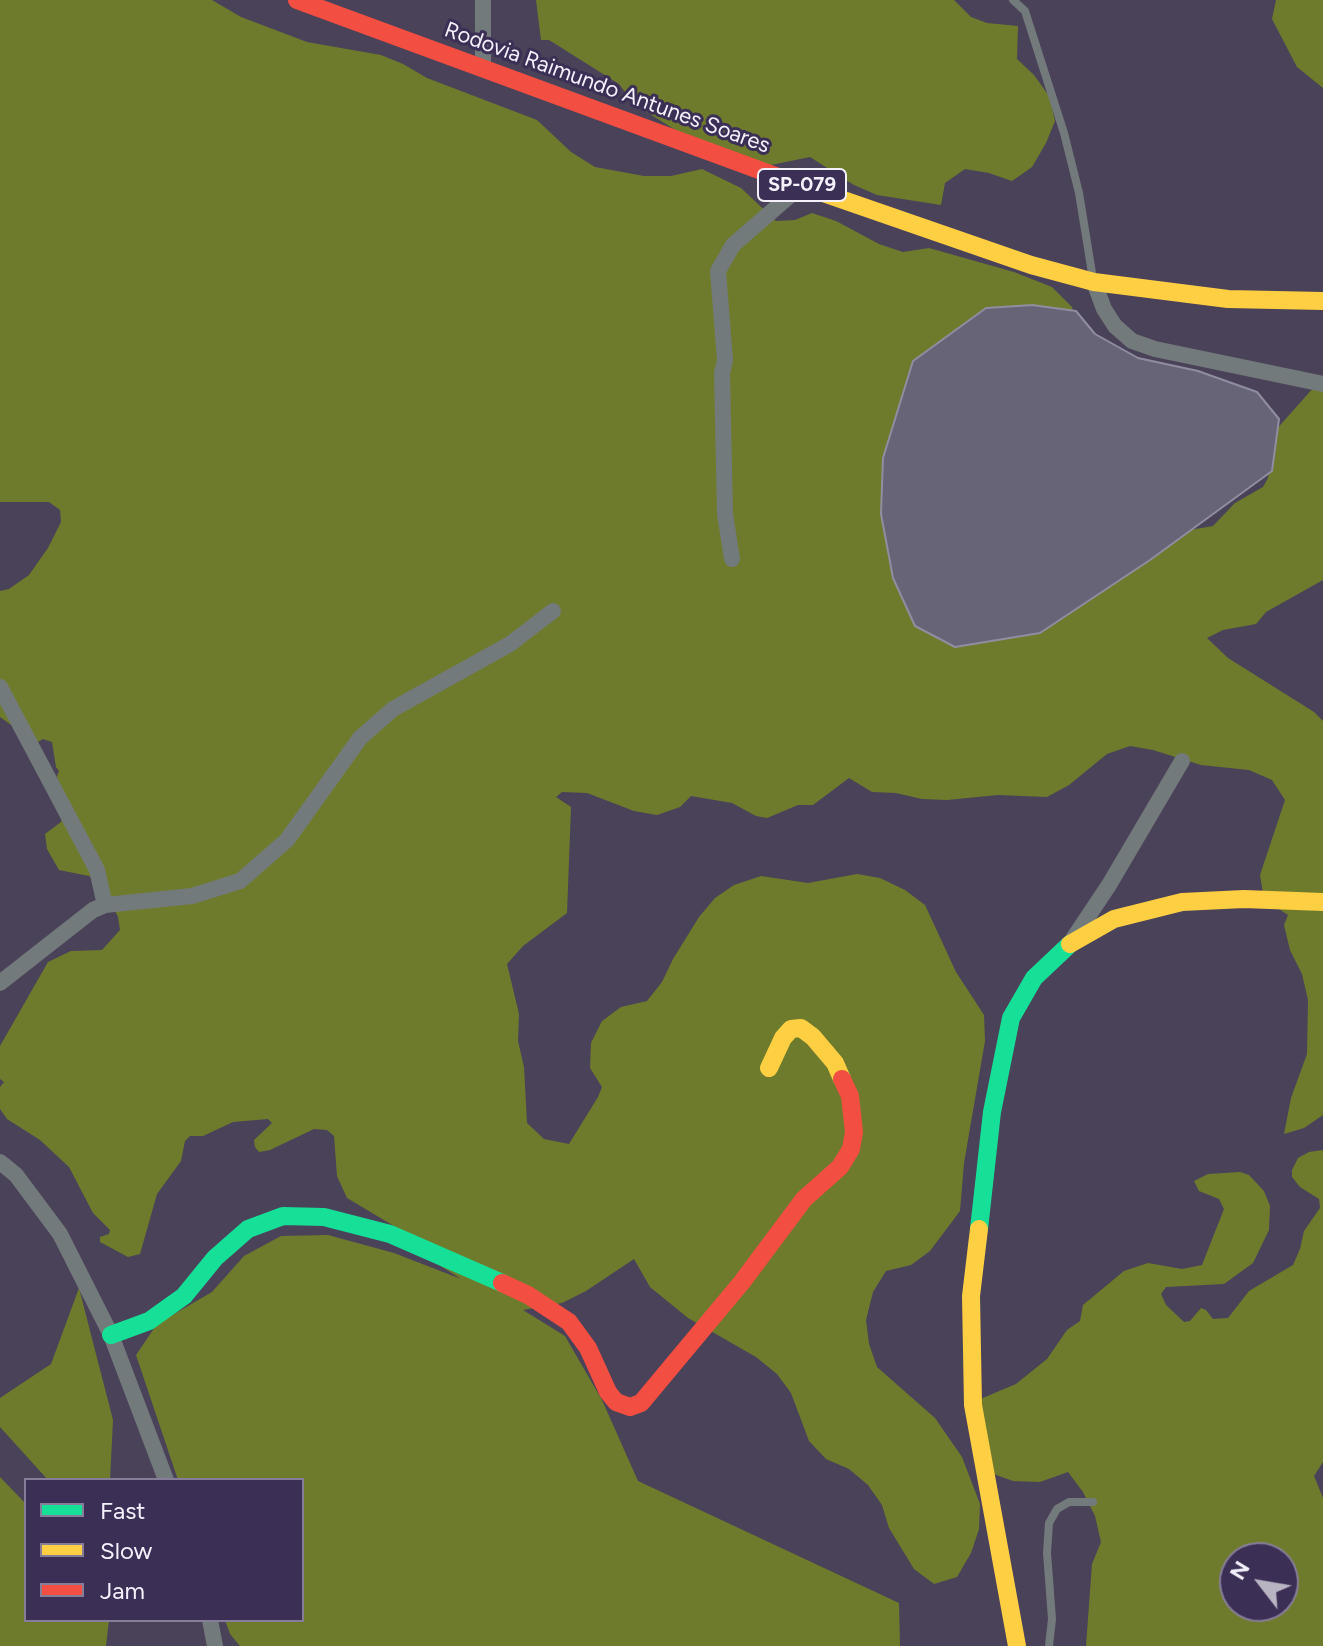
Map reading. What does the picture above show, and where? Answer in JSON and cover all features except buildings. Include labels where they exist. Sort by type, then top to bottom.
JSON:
[{"type":"main road","name":"Rodovia Raimundo Antunes Soares","points":[[297,0],[802,185],[1031,265],[1094,282],[1228,299],[1323,301]]},
{"type":"main road","points":[[1017,1646],[973,1405],[971,1296],[992,1112],[1011,1018],[1034,978],[1073,941],[1114,919],[1182,902],[1244,899],[1323,902]]},
{"type":"main road","points":[[111,1335],[149,1321],[184,1296],[215,1258],[248,1229],[283,1216],[324,1217],[390,1234],[528,1295],[569,1322],[588,1348],[608,1392],[616,1402],[630,1407],[641,1403],[742,1282],[804,1199],[840,1167],[851,1149],[854,1132],[850,1096],[835,1063],[813,1037],[801,1028],[791,1029],[783,1038],[769,1068]]},
{"type":"street","points":[[483,0],[483,68]]},
{"type":"street","points":[[732,559],[725,514],[722,373],[725,360],[718,271],[733,245],[802,185]]},
{"type":"street","points":[[1094,282],[1110,317],[1132,341],[1155,349],[1323,384]]},
{"type":"street","points":[[0,983],[93,910],[105,905],[192,896],[240,881],[287,840],[360,738],[393,709],[510,644],[553,611]]},
{"type":"street","points":[[0,687],[97,870],[105,905]]},
{"type":"street","points":[[1073,941],[1182,761]]},
{"type":"street","points":[[0,1162],[16,1175],[60,1234],[111,1335],[165,1478]]},
{"type":"street","points":[[210,1622],[215,1646]]},
{"type":"lane","points":[[1013,0],[1025,11],[1064,133],[1079,193],[1094,282]]},
{"type":"lane","points":[[1049,1646],[1052,1619],[1047,1553],[1049,1523],[1057,1509],[1069,1502],[1093,1502]]},
{"type":"green space","points":[[0,0],[212,0],[241,17],[307,42],[381,55],[427,78],[537,120],[571,152],[595,167],[644,176],[671,176],[702,169],[741,188],[776,221],[795,220],[812,213],[903,252],[929,248],[1014,272],[1052,287],[1072,307],[1078,335],[1190,530],[1213,526],[1235,503],[1263,487],[1268,478],[1274,432],[1323,377],[1323,580],[1266,612],[1256,624],[1223,630],[1207,638],[1228,658],[1314,712],[1323,721],[1323,1115],[1304,1128],[1284,1134],[1291,1098],[1307,1054],[1308,1000],[1284,925],[1288,915],[1264,899],[1260,875],[1285,800],[1272,780],[1249,770],[1201,765],[1130,746],[1107,754],[1069,785],[1047,797],[998,795],[922,799],[872,792],[849,778],[813,805],[798,805],[767,818],[756,816],[732,803],[691,796],[680,807],[657,815],[634,811],[587,793],[562,792],[556,797],[571,807],[567,913],[523,946],[507,964],[519,1014],[518,1041],[524,1067],[527,1123],[544,1139],[569,1144],[598,1097],[602,1087],[590,1068],[591,1043],[602,1021],[621,1007],[647,1001],[662,982],[699,917],[715,898],[734,885],[761,876],[808,883],[857,874],[880,878],[905,890],[925,905],[956,972],[984,1015],[985,1041],[964,1163],[960,1211],[930,1251],[911,1265],[886,1271],[873,1292],[866,1320],[869,1344],[877,1367],[935,1418],[962,1457],[980,1504],[979,1529],[971,1553],[957,1577],[934,1584],[914,1569],[889,1528],[882,1505],[868,1485],[849,1469],[826,1459],[809,1441],[791,1393],[777,1374],[756,1357],[688,1318],[650,1287],[634,1259],[562,1303],[523,1310],[565,1336],[602,1400],[638,1481],[899,1603],[900,1646],[240,1646],[230,1634],[226,1622],[304,1622],[304,1478],[177,1478],[136,1355],[157,1324],[212,1292],[244,1256],[281,1236],[328,1235],[394,1253],[461,1279],[439,1265],[404,1232],[347,1198],[337,1176],[334,1136],[327,1130],[314,1129],[259,1152],[254,1140],[272,1123],[268,1119],[233,1122],[203,1136],[190,1136],[185,1141],[181,1161],[157,1194],[140,1254],[128,1257],[100,1242],[100,1237],[109,1234],[110,1230],[93,1213],[69,1167],[40,1140],[7,1119],[0,1109],[0,1087],[4,1082],[0,1079],[0,1046],[48,962],[71,951],[102,950],[120,930],[118,917],[104,887],[89,876],[59,870],[47,849],[45,834],[61,822],[64,815],[52,742],[43,739],[36,743],[0,717],[0,591],[9,589],[29,575],[61,522],[60,510],[49,502],[0,502]]},
{"type":"green space","points":[[536,0],[954,0],[971,17],[987,23],[1018,26],[1017,59],[1049,96],[1055,121],[1032,167],[1012,181],[965,169],[945,183],[941,205],[877,195],[854,185],[810,157],[766,166],[704,148],[634,104],[619,84],[549,40],[541,40]]},
{"type":"green space","points":[[1276,0],[1323,0],[1323,88],[1297,67],[1272,19]]},
{"type":"green space","points":[[1323,1150],[1323,1462],[1314,1476],[1323,1498],[1323,1646],[1086,1646],[1092,1564],[1101,1542],[1095,1516],[1068,1472],[1040,1482],[1013,1481],[991,1473],[978,1400],[1016,1384],[1047,1359],[1067,1330],[1080,1321],[1083,1305],[1124,1271],[1148,1263],[1182,1269],[1202,1265],[1224,1209],[1219,1199],[1199,1191],[1194,1181],[1208,1174],[1240,1172],[1249,1175],[1264,1191],[1270,1206],[1269,1230],[1253,1263],[1224,1284],[1166,1287],[1161,1294],[1166,1305],[1184,1322],[1190,1321],[1201,1308],[1213,1319],[1228,1318],[1249,1291],[1293,1265],[1304,1231],[1320,1208],[1319,1199],[1300,1187],[1292,1177],[1298,1158]]},
{"type":"green space","points":[[79,1288],[113,1420],[110,1478],[46,1478],[0,1427],[0,1398],[51,1364]]},
{"type":"green space","points":[[0,1477],[24,1502],[24,1622],[109,1622],[106,1646],[0,1646]]},
{"type":"traffic: fast","points":[[979,1229],[992,1112],[1011,1018],[1034,978],[1070,944]]},
{"type":"traffic: fast","points":[[111,1335],[149,1321],[184,1296],[215,1258],[248,1229],[283,1216],[324,1217],[390,1234],[502,1283]]},
{"type":"traffic: slow","points":[[800,185],[1031,265],[1094,282],[1228,299],[1323,301]]},
{"type":"traffic: slow","points":[[1070,944],[1114,919],[1182,902],[1244,899],[1323,902]]},
{"type":"traffic: slow","points":[[769,1068],[783,1038],[791,1029],[801,1028],[835,1063],[842,1079]]},
{"type":"traffic: slow","points":[[979,1229],[971,1296],[973,1405],[1017,1646]]},
{"type":"traffic: jam","points":[[297,0],[800,185]]},
{"type":"traffic: jam","points":[[502,1283],[528,1295],[569,1322],[588,1348],[608,1392],[616,1402],[630,1407],[641,1403],[742,1282],[804,1199],[840,1167],[851,1149],[854,1132],[850,1096],[842,1079]]}]
